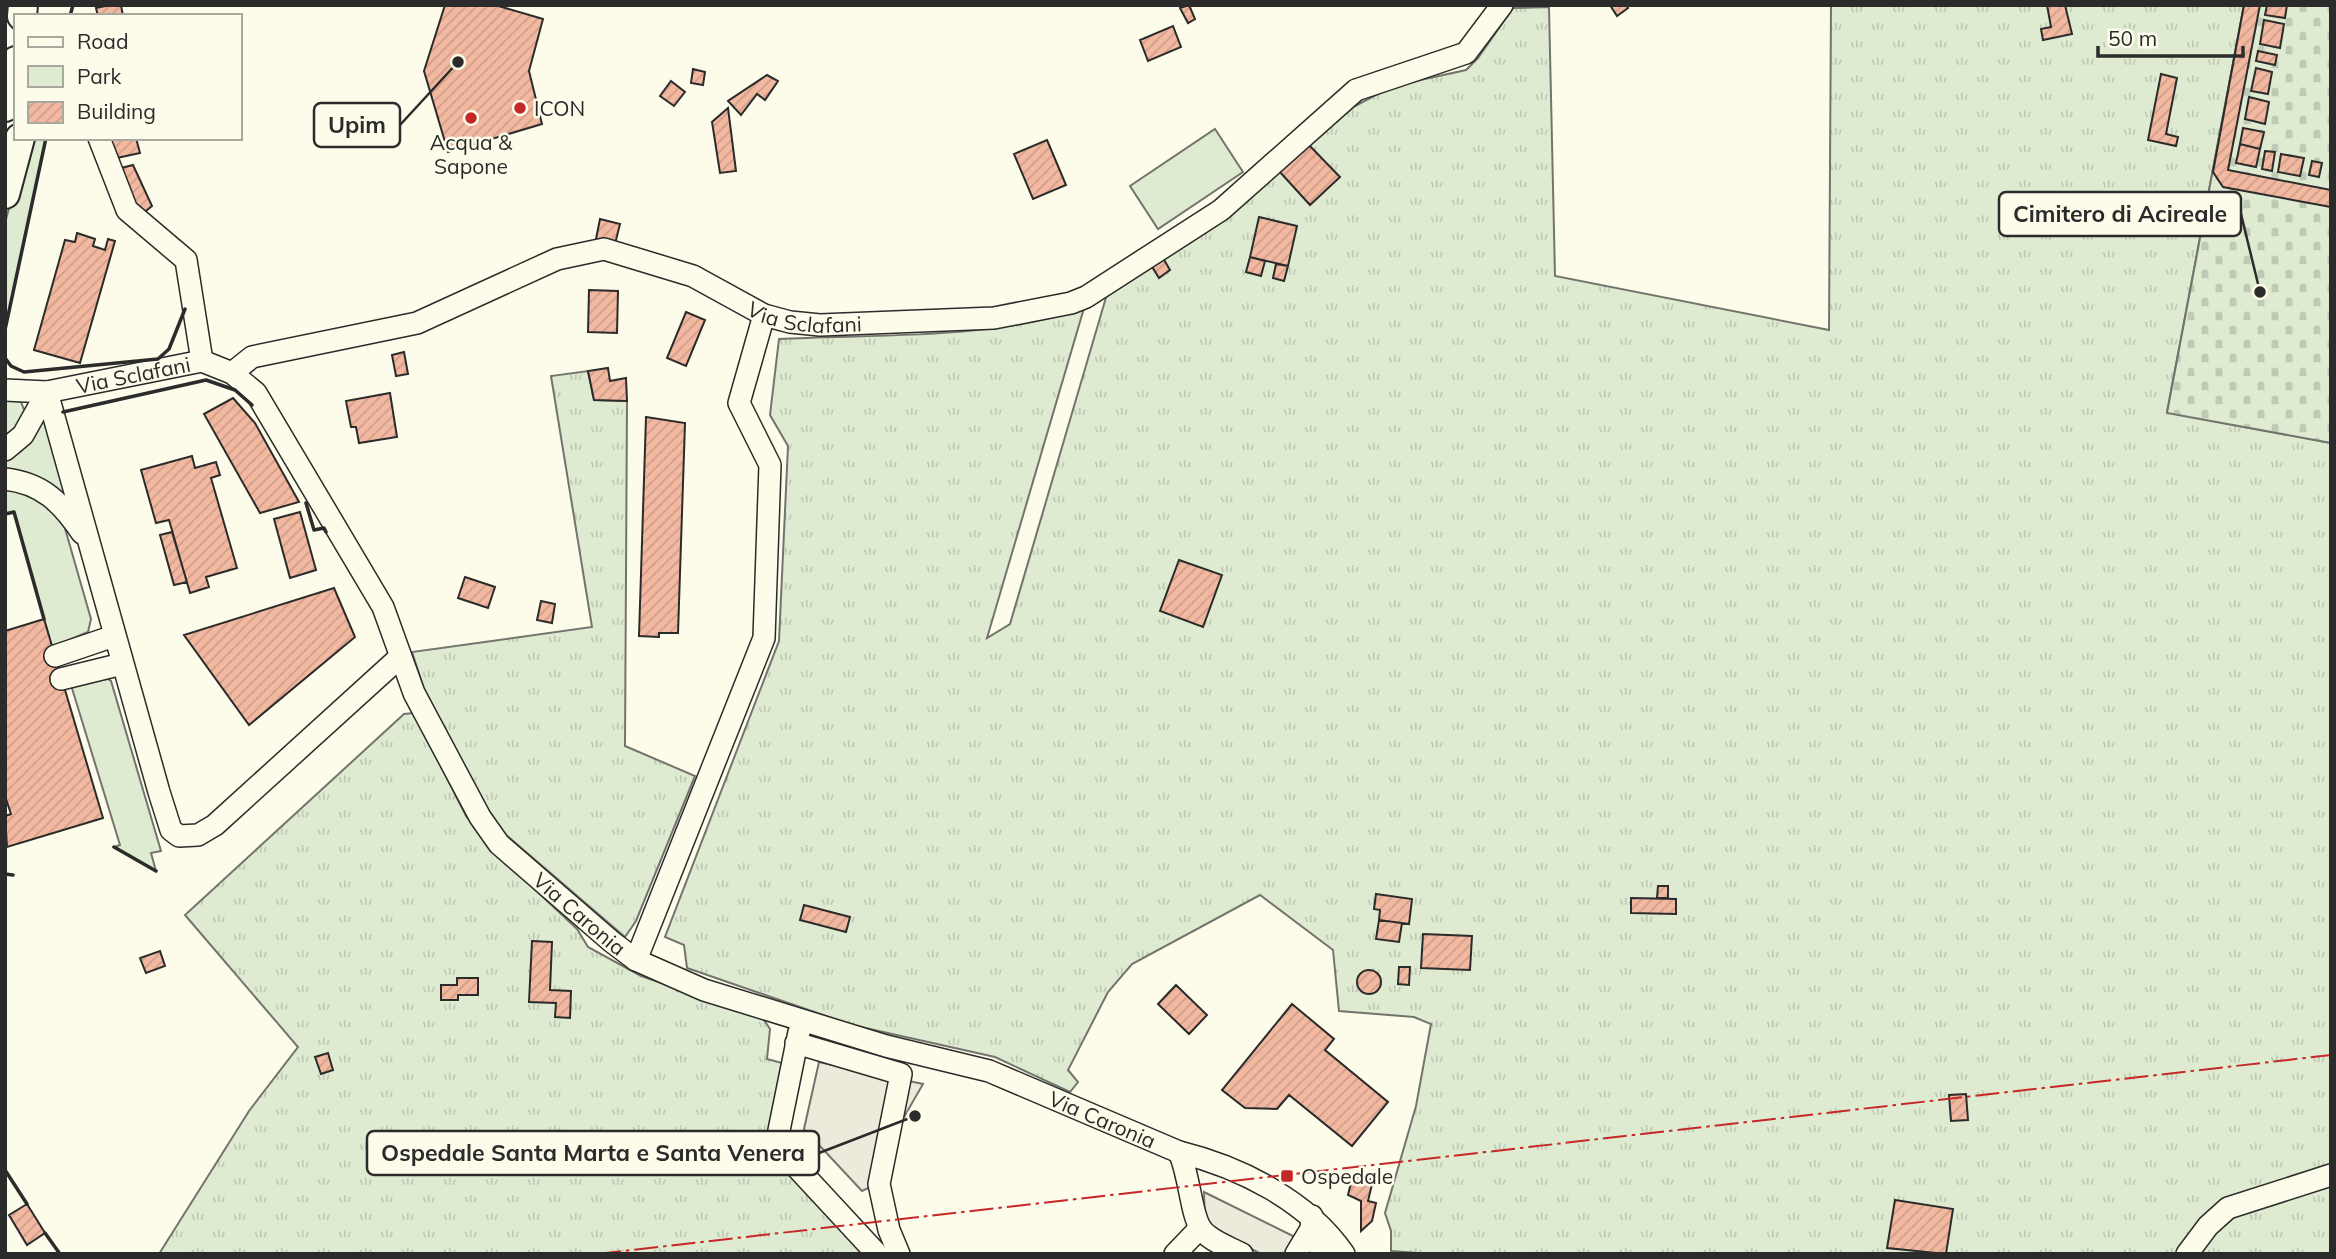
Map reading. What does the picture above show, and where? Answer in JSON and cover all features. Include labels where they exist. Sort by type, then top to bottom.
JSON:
[{"type":"main road","points":[[5,107],[14,69]]},
{"type":"main road","points":[[5,194],[19,140]]},
{"type":"street","name":"Via Sclafani","points":[[5,390],[47,392],[202,361],[232,373],[252,357],[417,323],[556,258],[604,249],[693,276],[764,315],[790,322],[820,325],[994,318],[1071,303],[1086,297],[1221,210],[1356,90],[1466,53],[1502,5]]},
{"type":"street","points":[[5,84],[14,65]]},
{"type":"street","points":[[100,140],[127,210],[186,260],[202,361]]},
{"type":"street","points":[[636,960],[764,638],[770,465],[739,403],[764,315]]},
{"type":"street","name":"Via Caronia","points":[[232,373],[256,393],[383,607],[414,693],[464,791],[499,844],[636,960],[704,990],[886,1046],[989,1071],[1280,1193],[1312,1223]]},
{"type":"street","points":[[5,450],[23,435],[47,392]]},
{"type":"street","points":[[47,392],[81,504],[86,537],[114,636],[172,830],[187,837],[198,835],[215,825],[400,657]]},
{"type":"street","points":[[5,479],[35,486],[52,495],[86,537]]},
{"type":"street","points":[[55,656],[114,636]]},
{"type":"street","points":[[61,679],[122,664]]},
{"type":"street","points":[[801,1020],[776,1145],[877,1254]]},
{"type":"street","points":[[796,1043],[901,1074],[879,1184],[889,1230],[899,1254]]},
{"type":"street","points":[[1179,1152],[1187,1169],[1200,1228],[1214,1240],[1242,1254]]},
{"type":"street","points":[[2187,1254],[2208,1226],[2228,1208],[2331,1175]]},
{"type":"street","points":[[1296,1254],[1312,1223]]},
{"type":"street","points":[[1312,1223],[1323,1254]]},
{"type":"street","points":[[1312,1223],[1344,1254]]},
{"type":"street","points":[[1182,1251],[1200,1228]]},
{"type":"green space","points":[[1831,5],[2244,5],[2167,412],[2331,443],[2331,1168],[2292,1177],[2179,1254],[1431,1254],[1391,1251],[1391,1231],[1385,1213],[1416,1106],[1431,1024],[1414,1017],[1339,1011],[1333,950],[1260,895],[1132,964],[1108,992],[1068,1070],[1078,1082],[1070,1092],[995,1057],[852,1025],[687,968],[684,945],[665,937],[779,641],[788,446],[770,415],[779,339],[973,331],[1012,326],[1084,308],[987,638],[1010,624],[1107,294],[1355,106],[1393,86],[1466,70],[1478,58],[1513,8],[1549,7],[1555,276],[1829,330]]},
{"type":"green space","points":[[2244,5],[2331,5],[2331,443],[2167,413]]},
{"type":"green space","points":[[1215,129],[1243,172],[1158,229],[1130,186]]},
{"type":"green space","points":[[27,140],[46,140],[5,330],[5,223]]},
{"type":"green space","points":[[588,371],[594,400],[627,401],[625,746],[695,776],[636,921],[625,937],[498,828],[427,698],[412,652],[592,627],[551,376]]},
{"type":"green space","points":[[5,397],[21,402],[25,412],[22,421],[5,439]]},
{"type":"green space","points":[[46,414],[73,504],[43,480],[25,473],[5,470],[5,462],[31,440]]},
{"type":"green space","points":[[5,489],[38,500],[64,525],[91,619],[88,632],[52,647],[14,512],[5,514]]},
{"type":"green space","points":[[105,677],[111,681],[161,851],[151,853],[156,871],[114,847],[120,845],[71,685]]},
{"type":"green space","points":[[414,713],[466,816],[495,852],[577,929],[588,947],[641,976],[762,1017],[770,1029],[767,1059],[782,1063],[767,1148],[869,1254],[159,1254],[249,1111],[298,1047],[185,915],[404,714]]},
{"type":"green space","points":[[2331,1185],[2331,1254],[2194,1254],[2222,1220]]},
{"type":"shaded area","points":[[819,1062],[923,1084],[900,1124],[889,1178],[862,1191],[804,1129]]},
{"type":"shaded area","points":[[1204,1192],[1297,1238],[1288,1254],[1261,1254],[1205,1225]]},
{"type":"building","points":[[121,5],[123,14],[98,14],[96,8]]},
{"type":"building","points":[[445,5],[495,5],[543,19],[529,71],[542,124],[448,152],[424,71]]},
{"type":"building","points":[[1189,5],[1195,19],[1188,23],[1180,8]]},
{"type":"building","points":[[1610,5],[1626,5],[1628,8],[1617,16]]},
{"type":"building","points":[[2047,5],[2065,5],[2072,34],[2043,40],[2041,29],[2051,27]]},
{"type":"building","points":[[2244,5],[2260,5],[2228,170],[2331,190],[2331,207],[2223,187],[2213,172]]},
{"type":"building","points":[[2267,5],[2287,5],[2285,18],[2265,15]]},
{"type":"building","points":[[2264,20],[2284,24],[2280,48],[2260,44]]},
{"type":"building","points":[[1173,26],[1181,47],[1148,61],[1140,40]]},
{"type":"building","points":[[2258,51],[2277,55],[2275,65],[2256,61]]},
{"type":"building","points":[[2256,68],[2272,72],[2268,94],[2251,91]]},
{"type":"building","points":[[693,69],[705,72],[703,85],[691,83]]},
{"type":"building","points":[[2161,74],[2177,78],[2166,134],[2178,137],[2176,146],[2148,140]]},
{"type":"building","points":[[767,75],[778,81],[765,100],[757,94],[741,115],[728,101]]},
{"type":"building","points":[[671,81],[685,92],[674,106],[660,96]]},
{"type":"building","points":[[2249,97],[2269,102],[2265,124],[2245,119]]},
{"type":"building","points":[[728,108],[736,171],[720,173],[712,122]]},
{"type":"building","points":[[2243,128],[2264,132],[2260,149],[2240,144]]},
{"type":"building","points":[[108,140],[137,140],[140,153],[112,159]]},
{"type":"building","points":[[1047,140],[1066,185],[1033,199],[1014,154]]},
{"type":"building","points":[[1307,143],[1340,177],[1310,205],[1279,171]]},
{"type":"building","points":[[2240,144],[2260,149],[2256,167],[2236,163]]},
{"type":"building","points":[[2265,151],[2275,152],[2272,171],[2262,169]]},
{"type":"building","points":[[2281,154],[2304,158],[2300,176],[2278,172]]},
{"type":"building","points":[[2312,161],[2322,163],[2319,177],[2309,175]]},
{"type":"building","points":[[133,165],[152,206],[141,215],[117,169]]},
{"type":"building","points":[[1259,217],[1297,226],[1288,266],[1250,257]]},
{"type":"building","points":[[600,219],[620,224],[615,244],[596,239]]},
{"type":"building","points":[[77,233],[95,239],[93,246],[105,250],[108,239],[115,241],[80,363],[34,350],[65,240],[75,242]]},
{"type":"building","points":[[1250,257],[1265,261],[1261,276],[1246,272]]},
{"type":"building","points":[[1163,258],[1170,270],[1159,278],[1151,265]]},
{"type":"building","points":[[1276,264],[1288,266],[1284,281],[1273,278]]},
{"type":"building","points":[[589,290],[618,291],[617,333],[588,332]]},
{"type":"building","points":[[686,312],[705,320],[686,366],[667,358]]},
{"type":"building","points":[[404,352],[408,374],[396,376],[392,355]]},
{"type":"building","points":[[608,368],[610,381],[626,378],[627,401],[594,400],[588,371]]},
{"type":"building","points":[[390,393],[397,437],[359,443],[356,427],[351,427],[346,401]]},
{"type":"building","points":[[233,398],[255,423],[299,502],[260,513],[204,414]]},
{"type":"building","points":[[646,417],[685,423],[678,633],[659,633],[659,637],[639,636]]},
{"type":"building","points":[[192,456],[195,468],[216,462],[220,475],[211,478],[237,568],[206,577],[209,587],[190,593],[169,520],[156,523],[141,470]]},
{"type":"building","points":[[300,512],[316,570],[290,578],[274,519]]},
{"type":"building","points":[[172,532],[187,582],[174,585],[160,535]]},
{"type":"building","points":[[1179,560],[1222,575],[1203,627],[1160,611]]},
{"type":"building","points":[[465,577],[495,587],[488,608],[458,598]]},
{"type":"building","points":[[334,588],[355,637],[249,725],[184,635]]},
{"type":"building","points":[[541,601],[555,604],[552,623],[537,620]]},
{"type":"building","points":[[44,619],[103,818],[7,847],[5,816],[11,814],[5,796],[5,631]]},
{"type":"building","points":[[1658,886],[1668,886],[1668,898],[1657,898]]},
{"type":"building","points":[[1376,894],[1412,899],[1409,924],[1379,920],[1380,910],[1374,909]]},
{"type":"building","points":[[1631,898],[1676,899],[1676,914],[1631,913]]},
{"type":"building","points":[[804,905],[850,917],[846,932],[800,920]]},
{"type":"building","points":[[1379,920],[1402,923],[1399,942],[1376,939]]},
{"type":"building","points":[[1423,934],[1472,936],[1470,970],[1421,968]]},
{"type":"building","points":[[532,941],[552,942],[550,990],[571,991],[570,1018],[555,1017],[556,1003],[529,1002]]},
{"type":"building","points":[[160,951],[165,966],[146,973],[140,958]]},
{"type":"building","points":[[1399,967],[1410,967],[1409,985],[1398,984]]},
{"type":"building","points":[[1369,970],[1378,973],[1381,982],[1378,991],[1369,994],[1360,991],[1357,982],[1360,973]]},
{"type":"building","points":[[457,978],[478,978],[478,995],[458,995],[458,1000],[441,1000],[441,985],[457,985]]},
{"type":"building","points":[[1176,985],[1207,1015],[1189,1034],[1158,1004]]},
{"type":"building","points":[[1292,1004],[1334,1039],[1325,1050],[1388,1102],[1352,1146],[1289,1095],[1277,1109],[1245,1108],[1222,1090]]},
{"type":"building","points":[[328,1053],[333,1070],[321,1074],[315,1057]]},
{"type":"building","points":[[1966,1094],[1968,1120],[1951,1121],[1949,1095]]},
{"type":"building","points":[[658,1131],[681,1133],[680,1145],[657,1143]]},
{"type":"building","points":[[1353,1175],[1373,1180],[1368,1201],[1376,1203],[1372,1221],[1361,1231],[1361,1201],[1348,1195]]},
{"type":"building","points":[[1895,1200],[1953,1209],[1946,1254],[1887,1248]]},
{"type":"building","points":[[27,1204],[45,1233],[27,1245],[9,1215]]},
{"type":"wall","points":[[71,14],[73,5]]},
{"type":"wall","points":[[5,330],[46,140]]},
{"type":"wall","points":[[5,358],[11,366],[24,372],[158,359],[169,349],[185,309]]},
{"type":"wall","points":[[63,412],[206,380],[235,390],[252,405]]},
{"type":"wall","points":[[306,503],[314,530],[324,528],[326,532]]},
{"type":"wall","points":[[5,514],[14,512],[44,619]]},
{"type":"wall","points":[[114,847],[156,871]]},
{"type":"wall","points":[[5,874],[13,875]]},
{"type":"wall","points":[[5,1170],[27,1204]]},
{"type":"wall","points":[[45,1233],[60,1254]]},
{"type":"power","points":[[597,1254],[2331,1055]]},
{"type":"place","name":"Upim","points":[[458,62]]},
{"type":"place","name":"ICON","points":[[520,108]]},
{"type":"place","name":"Acqua & Sapone","points":[[471,118]]},
{"type":"place","name":"Cimitero di Acireale","points":[[2260,292]]},
{"type":"place","name":"Ospedale Santa Marta e Santa Venera","points":[[915,1116]]},
{"type":"place","name":"Ospedale","points":[[1287,1176]]}]
